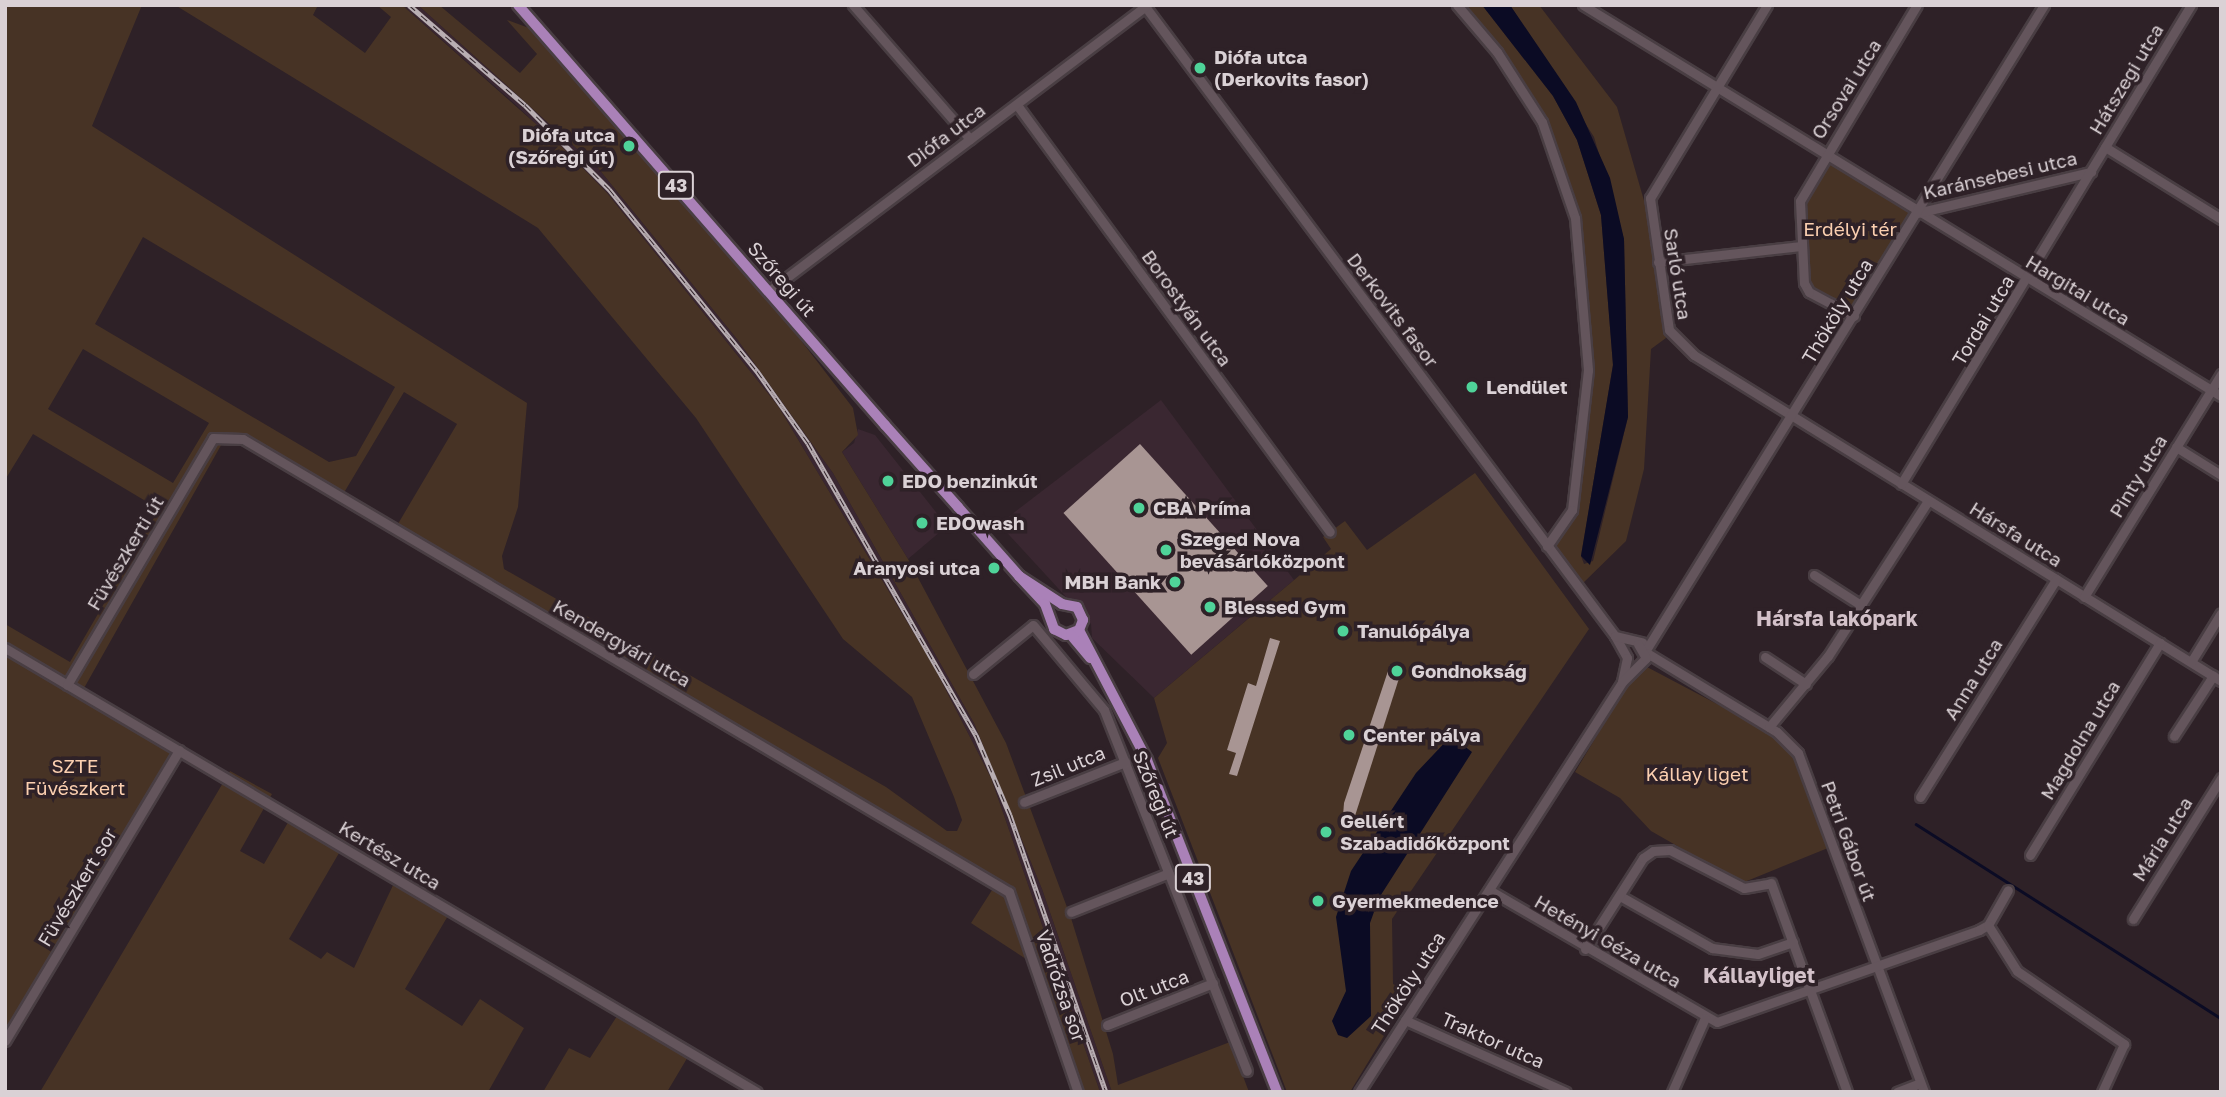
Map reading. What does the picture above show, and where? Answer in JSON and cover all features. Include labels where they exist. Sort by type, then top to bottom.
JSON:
[{"type":"main road","name":"Szőregi út","points":[[518,5],[1020,576],[1052,615],[1054,629],[1075,632]]},
{"type":"main road","name":"Szőregi út","points":[[1020,576],[1062,604],[1080,610],[1075,632],[1099,668],[1147,760],[1277,1092]]},
{"type":"main road","points":[[1052,615],[1062,604]]},
{"type":"street","points":[[853,5],[970,139]]},
{"type":"street","points":[[1457,5],[1497,52],[1542,122],[1575,218],[1588,370],[1572,510],[1547,546]]},
{"type":"street","points":[[1583,5],[1917,213]]},
{"type":"street","name":"Sarló utca","points":[[1767,5],[1650,198],[1663,311],[1675,338],[1792,417]]},
{"type":"street","name":"Orsovai utca","points":[[1826,155],[1917,5]]},
{"type":"street","name":"Thököly utca","points":[[1641,653],[1792,417],[2044,5]]},
{"type":"street","name":"Hátszegi utca","points":[[2091,172],[2191,5]]},
{"type":"street","name":"Diófa utca","points":[[769,291],[1144,6]]},
{"type":"street","name":"Derkovits fasor","points":[[1144,6],[1615,636],[1627,656]]},
{"type":"street","name":"Borostyán utca","points":[[1017,105],[1330,532]]},
{"type":"street","points":[[2105,147],[2221,219]]},
{"type":"street","points":[[1826,155],[1800,201],[1801,246],[1809,292],[1854,316]]},
{"type":"street","name":"Karánsebesi utca","points":[[1917,213],[2091,172]]},
{"type":"street","name":"Tordai utca","points":[[1901,484],[2070,213],[2091,172]]},
{"type":"street","name":"Hargitai utca","points":[[1917,213],[2221,396]]},
{"type":"street","points":[[1658,262],[1801,246]]},
{"type":"street","name":"Pinty utca","points":[[2084,597],[2221,374]]},
{"type":"street","name":"Hársfa utca","points":[[1792,417],[2217,678]]},
{"type":"street","name":"Füvészkerti út","points":[[67,685],[213,438]]},
{"type":"street","name":"Kendergyári utca","points":[[213,438],[243,439],[1009,892]]},
{"type":"street","points":[[2176,447],[2221,475]]},
{"type":"street","points":[[1769,727],[1806,684],[1928,501]]},
{"type":"street","points":[[1814,575],[1861,604]]},
{"type":"street","name":"Anna utca","points":[[1920,797],[2056,579]]},
{"type":"street","points":[[2191,662],[2221,613]]},
{"type":"street","name":"Szőregi út","points":[[973,674],[1033,625],[1104,710],[1247,1071]]},
{"type":"street","points":[[1615,636],[1641,653]]},
{"type":"street","name":"Magdolna utca","points":[[2030,855],[2160,643]]},
{"type":"street","name":"Kertész utca","points":[[5,648],[757,1092]]},
{"type":"street","points":[[1627,656],[1641,653]]},
{"type":"street","points":[[1627,656],[1641,653]]},
{"type":"street","points":[[1622,681],[1641,653]]},
{"type":"street","name":"Petri Gábor út","points":[[1641,653],[1769,727],[1798,753],[1922,1087]]},
{"type":"street","points":[[1622,681],[1627,656]]},
{"type":"street","points":[[1765,657],[1806,684]]},
{"type":"street","points":[[2174,736],[2217,678]]},
{"type":"street","name":"Thököly utca","points":[[1359,1092],[1622,681]]},
{"type":"street","name":"Füvészkert sor","points":[[5,1041],[179,750]]},
{"type":"street","name":"Zsil utca","points":[[1024,802],[1125,762]]},
{"type":"street","name":"Mária utca","points":[[2133,919],[2221,778]]},
{"type":"street","points":[[1585,949],[1643,858],[1662,849],[1738,886],[1771,883],[1847,1092]]},
{"type":"street","points":[[1071,912],[1169,873]]},
{"type":"street","name":"Hetényi Géza utca","points":[[1489,890],[1705,1018],[1731,1021],[1988,925]]},
{"type":"street","points":[[2008,890],[1988,925],[2017,971],[2124,1044],[2102,1092]]},
{"type":"street","name":"Vadrózsa sor","points":[[1009,892],[1078,1092]]},
{"type":"street","points":[[1619,896],[1712,948],[1758,954],[1793,942]]},
{"type":"street","name":"Olt utca","points":[[1107,1025],[1213,983]]},
{"type":"street","points":[[1672,1092],[1705,1018]]},
{"type":"street","name":"Traktor utca","points":[[1405,1020],[1566,1092]]},
{"type":"street","points":[[1897,1092],[1922,1087]]},
{"type":"shaded area","points":[[402,5],[418,5],[598,168],[737,339],[833,473],[974,723],[1042,889],[1112,1092],[1100,1092],[991,778],[934,667],[778,406],[607,193],[517,106]]},
{"type":"shaded area","points":[[1161,400],[1294,580],[1154,698],[1092,638],[1091,624],[999,524]]},
{"type":"shaded area","points":[[858,429],[875,435],[947,526],[908,559],[842,452],[854,443]]},
{"type":"green space","name":"SZTE Füvészkert","points":[[5,5],[142,5],[92,126],[527,403],[518,507],[502,556],[504,569],[886,787],[947,831],[957,831],[962,820],[912,697],[843,639],[696,418],[538,228],[175,5],[318,5],[313,15],[365,53],[391,17],[377,5],[402,5],[563,148],[607,193],[778,406],[934,667],[991,778],[1100,1092],[1074,1092],[1026,959],[971,923],[994,887],[392,534],[457,424],[404,392],[339,501],[248,446],[224,440],[79,697],[173,751],[5,1030],[5,624],[70,662],[159,509],[33,434],[5,480]],"holes":[[[143,237],[395,387],[356,456],[329,462],[95,324]],[[83,349],[209,423],[173,483],[48,409]]]},
{"type":"green space","points":[[418,5],[439,5],[520,73],[537,54],[507,20],[529,28],[786,321],[853,408],[858,435],[842,452],[908,559],[1006,743],[1071,918],[1113,1054],[1118,1085],[1230,1042],[1249,1092],[1112,1092],[1042,889],[974,723],[833,473],[737,339],[598,168]]},
{"type":"green space","points":[[1457,5],[1482,5],[1553,96],[1577,140],[1601,215],[1613,365],[1581,556],[1584,564],[1593,561],[1628,417],[1624,239],[1594,137],[1510,5],[1539,5],[1617,107],[1647,211],[1666,338],[1651,349],[1644,469],[1626,541],[1578,588],[1547,546],[1567,522],[1588,370],[1575,218],[1559,160],[1520,84]]},
{"type":"green space","name":"Erdélyi tér","points":[[1826,155],[1917,213],[1854,316],[1809,292],[1804,283],[1803,191]]},
{"type":"green space","name":"Gellért Szabadidőközpont","points":[[1475,473],[1589,629],[1392,919],[1393,984],[1410,993],[1350,1092],[1287,1092],[1158,758],[1167,743],[1154,698],[1331,549],[1323,537],[1345,521],[1367,550]]},
{"type":"green space","name":"Kállay liget","points":[[1647,667],[1770,732],[1792,753],[1828,848],[1742,883],[1651,831],[1620,798],[1575,772],[1637,669]]},
{"type":"green space","points":[[230,771],[272,794],[240,851],[264,864],[294,812],[346,841],[289,939],[321,959],[327,952],[354,968],[395,881],[449,914],[405,989],[462,1026],[480,999],[524,1028],[488,1092],[40,1092]]},
{"type":"green space","points":[[619,1013],[689,1055],[667,1092],[543,1092],[569,1048],[590,1058]]},
{"type":"water","points":[[1482,5],[1510,5],[1576,102],[1610,178],[1624,239],[1628,417],[1590,565],[1581,556],[1613,365],[1601,215],[1577,140],[1553,96]]},
{"type":"water","points":[[1451,736],[1472,752],[1379,898],[1370,923],[1371,1016],[1347,1038],[1338,1035],[1332,1021],[1346,991],[1336,917],[1351,871],[1416,773]]},
{"type":"building","name":"Szeged Nova bevásárlóközpont","points":[[1140,444],[1268,586],[1191,655],[1063,513]]},
{"type":"building","points":[[1270,638],[1280,641],[1237,776],[1229,774],[1236,753],[1227,750],[1248,683],[1256,686]]},
{"type":"building","points":[[1390,665],[1402,669],[1354,819],[1343,816],[1344,803]]},
{"type":"waterway","points":[[1916,824],[2221,1018]]},
{"type":"railway","points":[[409,5],[525,105],[609,189],[757,371],[808,443],[976,735],[1010,815],[1106,1092]]},
{"type":"place","name":"Diófa utca (Derkovits fasor)","points":[[1200,68]]},
{"type":"place","name":"Diófa utca (Szőregi út)","points":[[629,146]]},
{"type":"place","name":"Lendület","points":[[1472,387]]},
{"type":"place","name":"EDO benzinkút","points":[[888,481]]},
{"type":"place","name":"CBA Príma","points":[[1139,508]]},
{"type":"place","name":"EDOwash","points":[[922,523]]},
{"type":"place","name":"Szeged Nova bevásárlóközpont","points":[[1166,550]]},
{"type":"place","name":"Aranyosi utca","points":[[994,568]]},
{"type":"place","name":"MBH Bank","points":[[1175,582]]},
{"type":"place","name":"Blessed Gym","points":[[1210,607]]},
{"type":"place","name":"Tanulópálya","points":[[1343,631]]},
{"type":"place","name":"Gondnokság","points":[[1397,671]]},
{"type":"place","name":"Center pálya","points":[[1349,735]]},
{"type":"place","name":"Gellért Szabadidőközpont","points":[[1326,832]]},
{"type":"place","name":"Gyermekmedence","points":[[1318,901]]},
{"type":"district","name":"Hársfa lakópark","points":[[1837,618]]},
{"type":"district","name":"Kállayliget","points":[[1759,975]]}]
